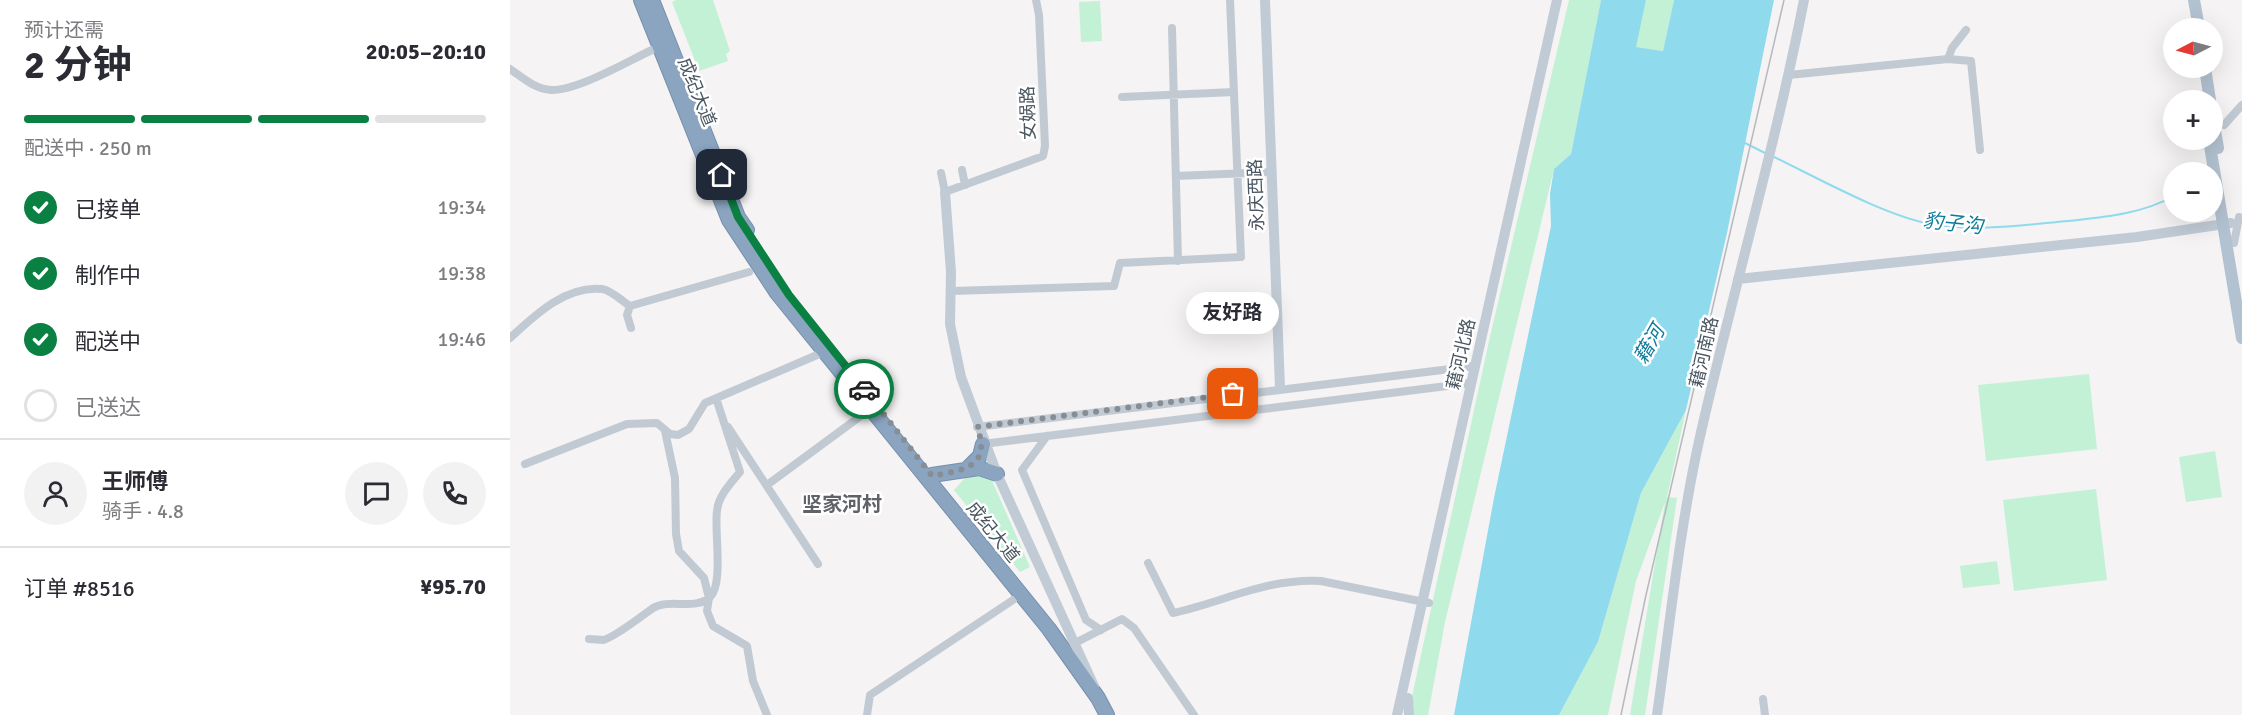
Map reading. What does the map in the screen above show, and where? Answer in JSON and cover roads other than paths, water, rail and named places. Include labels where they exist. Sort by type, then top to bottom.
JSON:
[{"type":"highway","name":"成纪大道","points":[[641,0],[729,220],[777,293],[1049,629],[1098,698],[1107,715]]},
{"type":"highway","name":"成纪大道","points":[[652,0],[738,217],[789,295],[932,476],[1053,620],[1090,676],[1112,715]]},
{"type":"highway","points":[[966,470],[980,456],[983,444]]},
{"type":"highway","points":[[932,476],[979,468],[997,474]]},
{"type":"main road","name":"永庆西路","points":[[1265,0],[1280,388]]},
{"type":"main road","name":"藉河北路","points":[[1426,602],[1471,383],[1557,0]]},
{"type":"main road","name":"藉河北路","points":[[1403,715],[1426,602],[1563,0]]},
{"type":"main road","name":"藉河南路","points":[[1657,715],[1681,541],[1699,442],[1770,156],[1804,0]]},
{"type":"main road","points":[[2186,0],[2189,18]]},
{"type":"main road","points":[[2194,0],[2197,18]]},
{"type":"main road","points":[[2212,150],[2231,221],[2242,338]]},
{"type":"main road","points":[[2219,150],[2242,292]]},
{"type":"main road","points":[[945,192],[951,333],[961,377],[983,444],[1098,698]]},
{"type":"main road","points":[[1738,279],[2125,238],[2231,221]]},
{"type":"street","name":"女娲路","points":[[945,192],[1043,156],[1045,146],[1040,15],[1036,0]]},
{"type":"street","points":[[951,291],[1114,286],[1120,263],[1241,257],[1230,0]]},
{"type":"street","points":[[1172,28],[1178,261]]},
{"type":"street","points":[[1948,59],[1952,48],[1966,30]]},
{"type":"street","points":[[510,69],[532,85],[553,90],[585,82],[652,50]]},
{"type":"street","points":[[1789,75],[1948,59],[1971,61],[1980,150]]},
{"type":"street","points":[[1122,97],[1234,92]]},
{"type":"street","points":[[2224,125],[2242,105]]},
{"type":"street","points":[[962,170],[965,185]]},
{"type":"street","points":[[1176,176],[1272,172]]},
{"type":"street","points":[[941,173],[945,192]]},
{"type":"street","points":[[630,306],[749,272]]},
{"type":"street","points":[[510,338],[543,308],[579,291],[605,289],[630,306]]},
{"type":"street","points":[[630,306],[627,315],[631,328]]},
{"type":"street","points":[[525,464],[627,424],[657,423],[665,431],[678,435],[689,429],[705,403],[824,352]]},
{"type":"street","points":[[977,427],[1280,388],[1475,366]]},
{"type":"street","points":[[983,444],[1471,383]]},
{"type":"street","points":[[589,639],[605,640],[662,603],[694,603],[709,598],[716,587],[717,509],[725,489],[740,472],[716,398]]},
{"type":"street","points":[[767,485],[862,415]]},
{"type":"street","points":[[723,419],[818,564]]},
{"type":"street","points":[[665,431],[675,478],[676,534],[679,551],[704,578],[709,598],[707,611],[713,626],[747,646],[753,681],[767,715]]},
{"type":"street","points":[[1047,436],[1022,470],[1086,620],[1101,630]]},
{"type":"street","points":[[1148,563],[1173,613],[1196,608],[1263,585],[1303,580],[1426,602]]},
{"type":"street","points":[[867,715],[870,694],[1013,600]]},
{"type":"street","points":[[1075,643],[1122,619],[1134,628],[1194,715]]},
{"type":"street","points":[[1763,699],[1764,715]]},
{"type":"water","name":"藉河","points":[[1601,0],[1646,0],[1636,47],[1663,51],[1674,0],[1774,0],[1727,233],[1686,410],[1641,493],[1598,642],[1559,715],[1454,715],[1494,498],[1551,226],[1550,194],[1554,169],[1571,154]]},
{"type":"waterway","name":"豹子沟","points":[[1745,143],[1767,154]]},
{"type":"waterway","name":"豹子沟","points":[[1772,156],[1872,205],[1913,220],[1948,226],[2000,227],[2095,218],[2136,211],[2163,202]]},
{"type":"tram line","points":[[1621,715],[1646,595],[1784,0]]},
{"type":"place","name":"友好路","points":[[1233,394]]},
{"type":"district","name":"坚家河村","points":[[842,504]]}]
